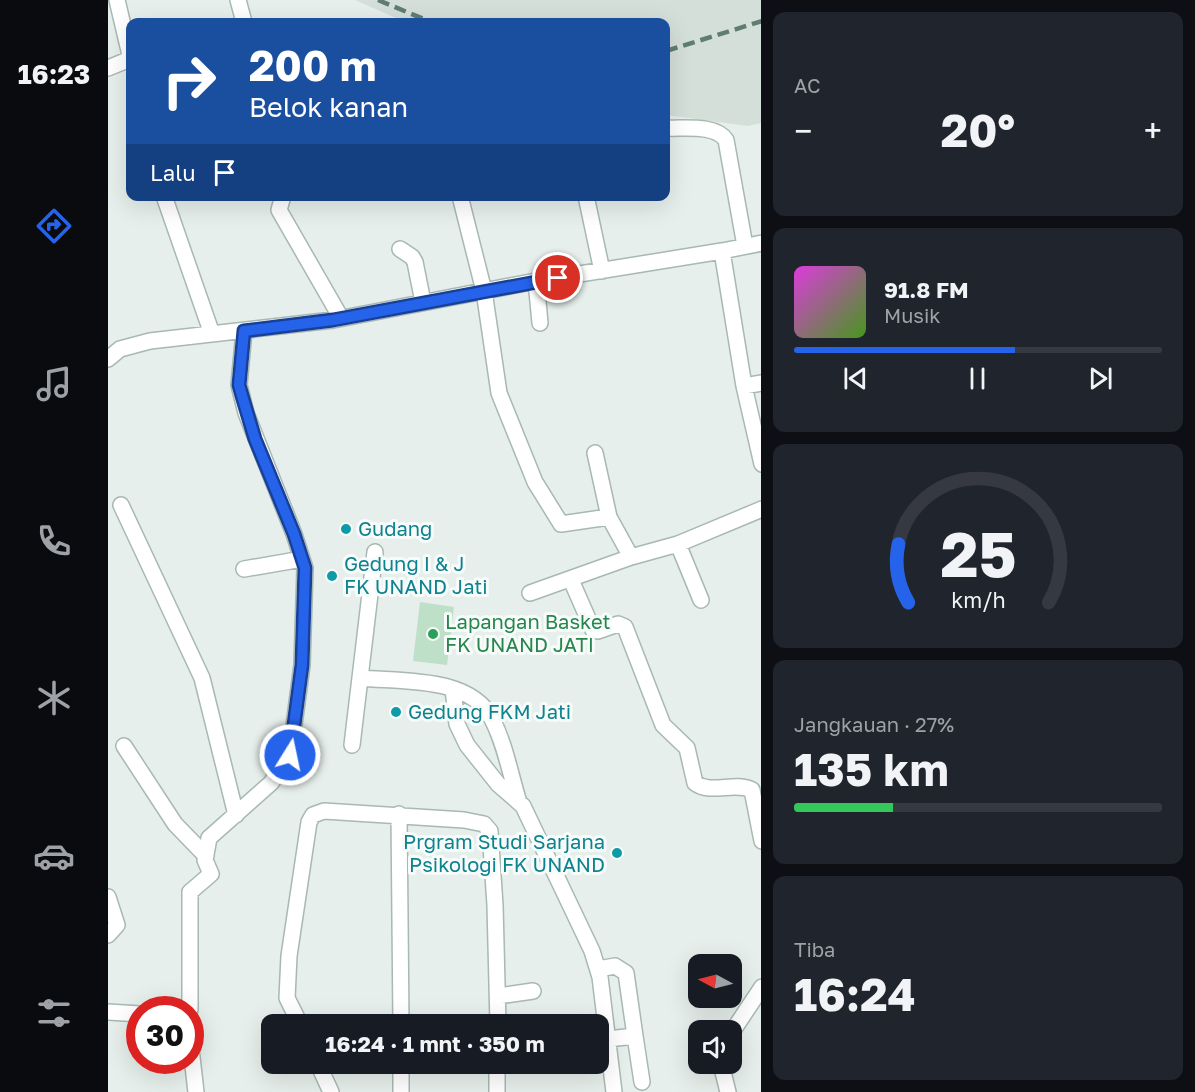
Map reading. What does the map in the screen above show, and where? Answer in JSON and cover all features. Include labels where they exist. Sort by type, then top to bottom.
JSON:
[{"type":"street","points":[[117,0],[126,39]]},
{"type":"street","points":[[238,0],[243,18]]},
{"type":"street","points":[[108,68],[126,59]]},
{"type":"street","points":[[670,128],[708,130],[723,135],[726,140],[745,246]]},
{"type":"street","points":[[166,201],[212,334]]},
{"type":"street","points":[[282,201],[279,210],[341,318]]},
{"type":"street","points":[[461,201],[484,291],[499,393],[535,482],[561,524],[609,517]]},
{"type":"street","points":[[587,201],[602,271]]},
{"type":"street","points":[[108,359],[120,349],[150,341],[341,318],[536,281],[761,243]]},
{"type":"street","points":[[400,249],[412,257],[415,262],[423,302]]},
{"type":"street","points":[[722,251],[744,386],[761,460]]},
{"type":"street","points":[[536,281],[540,323]]},
{"type":"street","points":[[206,856],[210,838],[279,774],[290,755],[302,665],[305,568],[239,385],[244,331]]},
{"type":"street","points":[[744,386],[761,383]]},
{"type":"street","points":[[595,453],[609,517],[631,557]]},
{"type":"street","points":[[121,505],[202,678],[236,815]]},
{"type":"street","points":[[530,593],[631,557],[678,544],[761,509]]},
{"type":"street","points":[[678,544],[701,600]]},
{"type":"street","points":[[352,746],[375,552]]},
{"type":"street","points":[[244,570],[302,559]]},
{"type":"street","points":[[571,580],[593,630],[598,631],[618,624],[625,627],[663,725],[687,748],[695,783],[706,788],[745,787],[752,790],[761,836]]},
{"type":"street","points":[[360,678],[453,689],[480,703],[491,718],[518,799],[587,940],[598,969],[604,1014]]},
{"type":"street","points":[[453,689],[457,724],[467,745],[498,784],[518,799]]},
{"type":"street","points":[[124,746],[175,824],[206,856],[211,873],[190,892],[190,996]]},
{"type":"street","points":[[295,1014],[287,998],[289,956],[309,822],[314,815],[324,811],[399,814],[472,820],[484,824],[490,831],[498,1014]]},
{"type":"street","points":[[399,814],[401,1014]]},
{"type":"street","points":[[108,897],[117,919],[117,925],[108,935]]},
{"type":"street","points":[[598,969],[615,966],[626,973],[642,1082]]},
{"type":"street","points":[[740,1020],[761,988]]},
{"type":"street","points":[[498,996],[533,991]]},
{"type":"street","points":[[108,1012],[126,1013]]},
{"type":"street","points":[[609,1039],[635,1036]]},
{"type":"street","points":[[609,1048],[614,1092]]},
{"type":"street","points":[[194,1074],[196,1092]]},
{"type":"street","points":[[323,1074],[331,1092]]},
{"type":"street","points":[[401,1074],[401,1092]]},
{"type":"street","points":[[497,1074],[497,1092]]},
{"type":"street","points":[[724,1074],[728,1092]]},
{"type":"shaded area","points":[[355,0],[761,0],[761,123],[748,126],[670,116],[670,18],[396,18]]},
{"type":"green space","name":"Lapangan Basket FK UNAND JATI","points":[[420,602],[454,607],[447,665],[413,661]]},
{"type":"railway","points":[[378,0],[421,18]]},
{"type":"railway","points":[[670,50],[761,21]]},
{"type":"place","name":"Gudang","points":[[346,529]]},
{"type":"place","name":"Gedung I & J FK UNAND Jati","points":[[332,576]]},
{"type":"place","name":"Lapangan Basket FK UNAND JATI","points":[[433,634]]},
{"type":"place","name":"Gedung FKM Jati","points":[[396,712]]},
{"type":"place","name":"Prgram Studi Sarjana Psikologi FK UNAND","points":[[617,853]]},
{"type":"route","points":[[290,755],[302,665],[305,568],[294,534],[246,413],[239,385],[244,331],[333,320],[558,278]]}]
